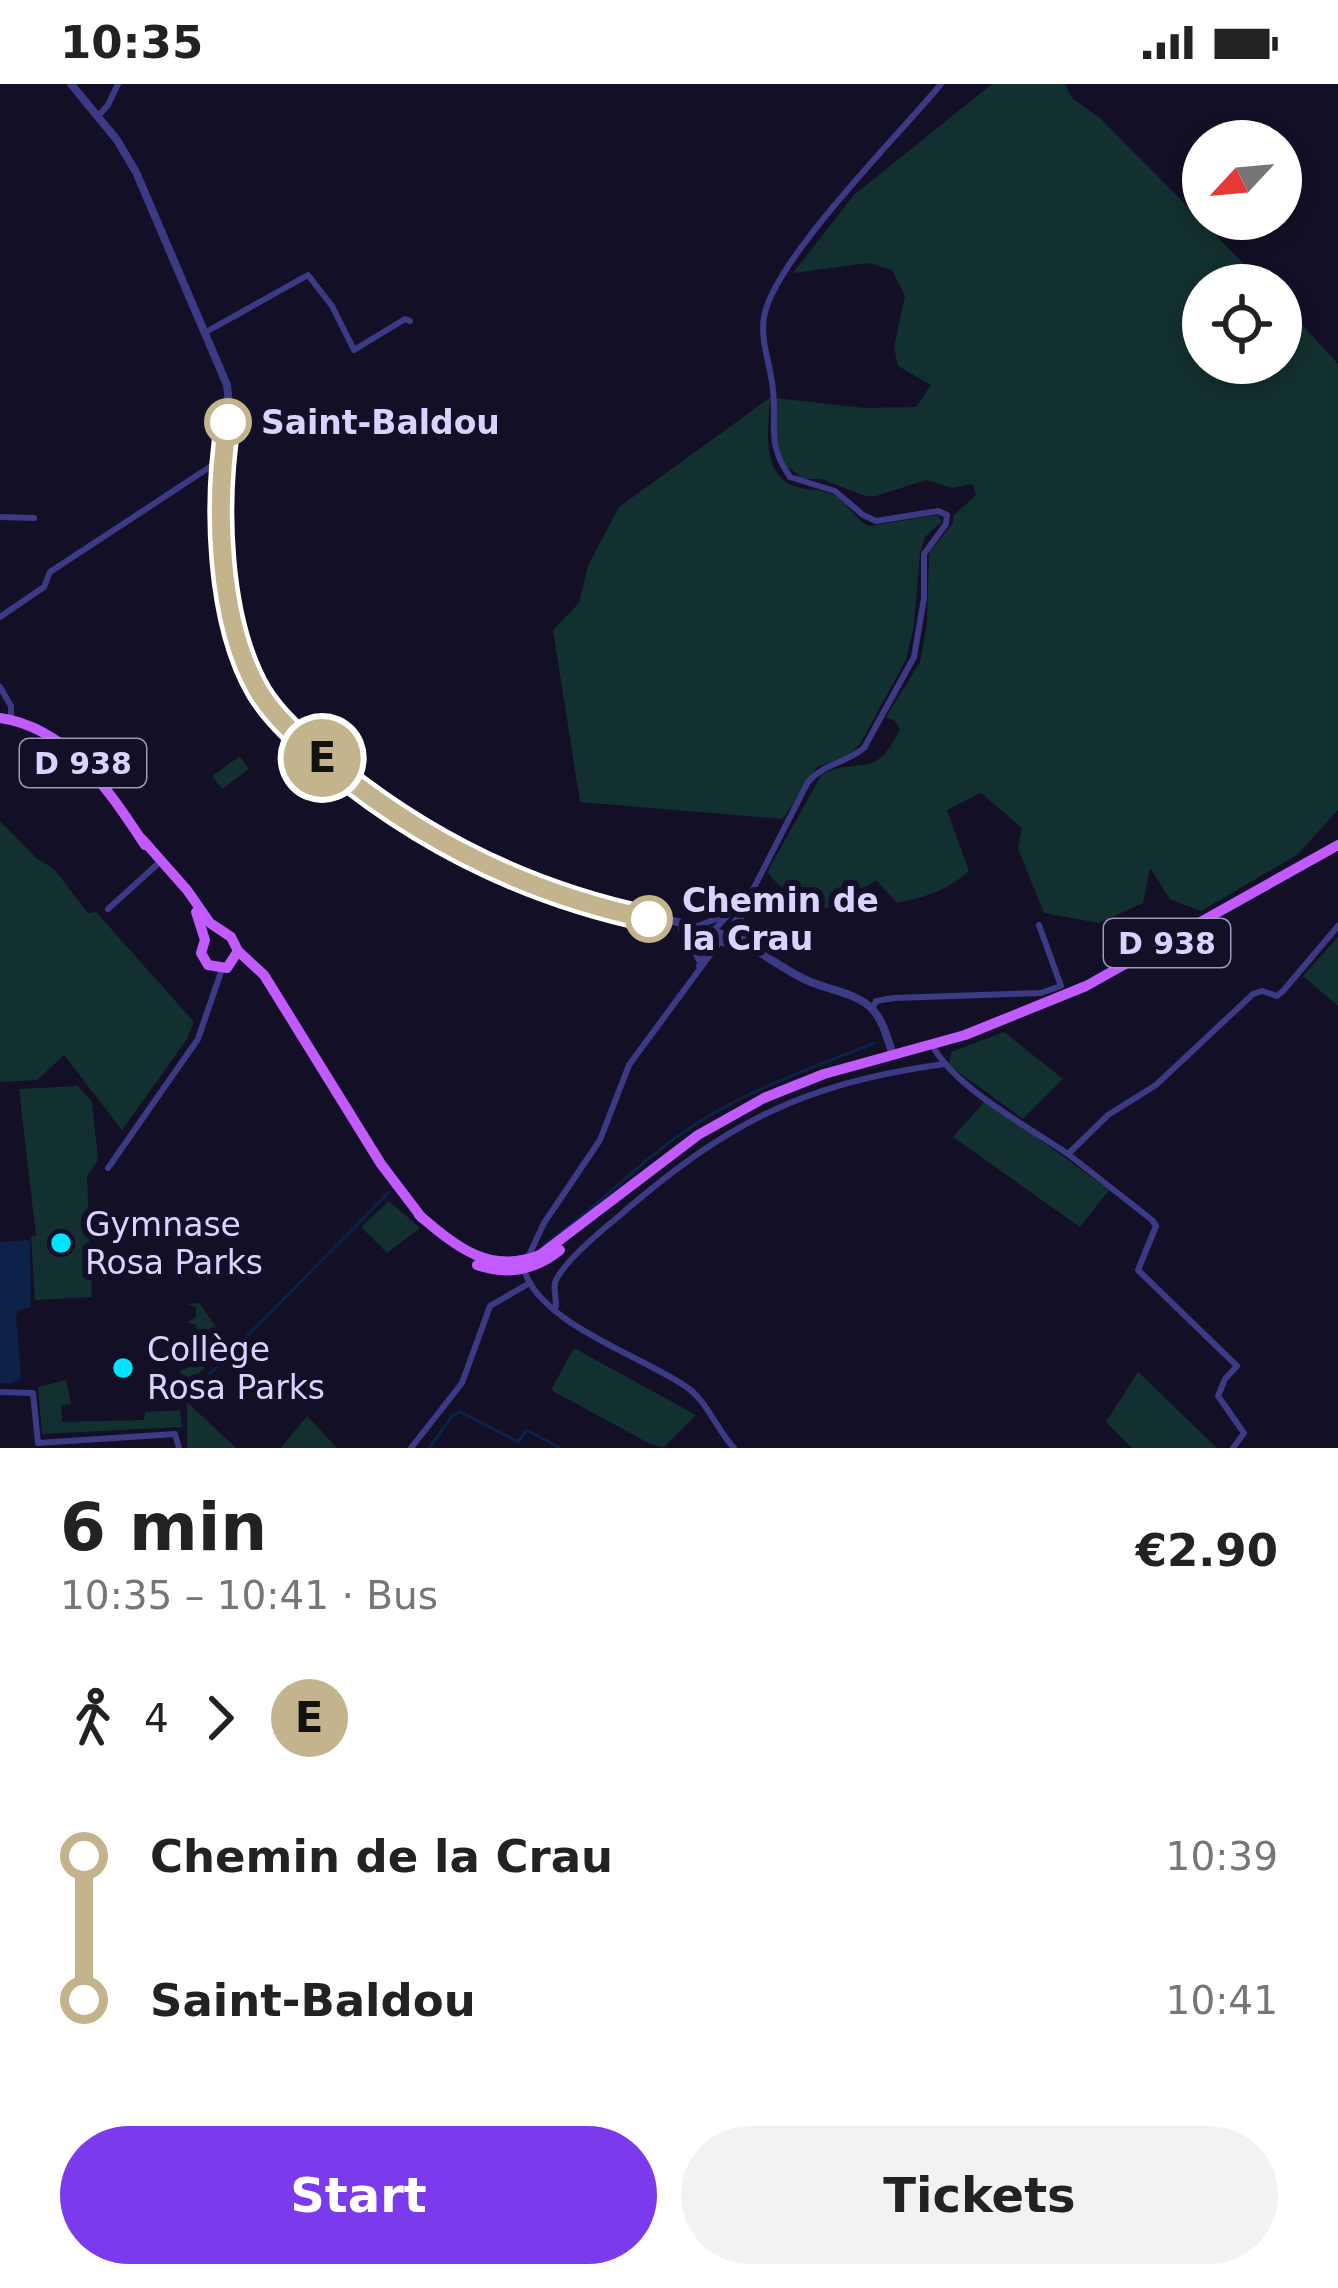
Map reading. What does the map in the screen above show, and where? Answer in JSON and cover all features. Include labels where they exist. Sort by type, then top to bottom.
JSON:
[{"type":"main road","name":"D 938","points":[[5,719],[37,728],[65,746],[100,783],[196,912],[205,940],[201,953],[221,968]]},
{"type":"main road","name":"D 938","points":[[419,1215],[473,1256],[525,1264],[698,1135],[764,1097],[824,1074],[990,1026],[1112,974],[1338,845]]},
{"type":"main road","name":"D 938","points":[[159,862],[220,933],[235,940],[238,951],[272,987],[381,1165],[419,1215],[469,1261],[490,1270],[545,1262],[645,1174]]},
{"type":"main road","points":[[205,940],[220,933]]},
{"type":"main road","points":[[221,968],[238,951]]},
{"type":"main road","points":[[221,968],[248,969],[272,987]]},
{"type":"street","points":[[71,84],[142,183],[229,397],[221,458],[232,616],[250,673],[284,724],[371,796],[462,854],[565,896],[695,927],[749,946],[807,980],[854,998],[872,1009],[893,1054]]},
{"type":"street","points":[[98,116],[118,84]]},
{"type":"street","points":[[734,1448],[692,1391],[554,1310],[528,1284],[525,1264],[544,1222],[600,1140],[629,1065],[741,914],[808,782],[822,769],[853,758],[864,748],[910,666],[923,612],[925,548],[948,520],[938,511],[876,521],[835,491],[790,477],[771,436],[774,394],[763,340],[766,307],[782,278],[941,84]]},
{"type":"street","points":[[206,332],[308,275],[332,306],[355,350],[405,319],[410,321]]},
{"type":"street","points":[[0,617],[44,587],[50,572],[221,458]]},
{"type":"street","points":[[0,517],[34,518]]},
{"type":"street","points":[[0,687],[10,706],[5,719]]},
{"type":"street","points":[[108,909],[159,862]]},
{"type":"street","points":[[699,965],[711,934],[748,896]]},
{"type":"street","points":[[695,927],[730,914]]},
{"type":"street","points":[[741,914],[740,928],[749,946]]},
{"type":"street","points":[[670,923],[691,939],[699,965]]},
{"type":"street","points":[[872,1009],[876,1001],[894,998],[1041,993],[1060,986],[1040,925]]},
{"type":"street","points":[[1068,1154],[1108,1115],[1156,1085],[1249,996],[1258,991],[1271,996],[1283,992],[1338,926]]},
{"type":"street","points":[[681,929],[711,934]]},
{"type":"street","points":[[723,938],[764,956]]},
{"type":"street","points":[[108,1168],[198,1040],[221,968]]},
{"type":"street","points":[[932,1045],[944,1064],[1152,1220],[1155,1237],[1138,1270],[1238,1366],[1218,1396],[1244,1433],[1234,1448]]},
{"type":"street","points":[[554,1310],[556,1281],[586,1246],[668,1174],[720,1136],[758,1115],[834,1086],[944,1064]]},
{"type":"street","points":[[412,1448],[462,1383],[490,1306],[528,1284]]},
{"type":"street","points":[[0,1392],[33,1394],[38,1443],[175,1434],[179,1448]]},
{"type":"green space","points":[[992,84],[1065,84],[1072,98],[1100,118],[1182,201],[1182,240],[1221,240],[1244,264],[1182,264],[1182,384],[1302,384],[1302,325],[1338,364],[1338,810],[1297,855],[1201,911],[1170,899],[1150,868],[1143,903],[1099,923],[1044,913],[1018,849],[1022,828],[981,793],[947,810],[969,871],[935,892],[897,903],[876,880],[844,901],[819,909],[796,900],[767,872],[822,774],[875,761],[900,729],[886,717],[920,662],[927,623],[929,553],[953,523],[953,516],[976,495],[972,484],[952,488],[926,480],[865,496],[821,479],[803,479],[787,466],[775,443],[776,398],[864,408],[916,407],[931,385],[898,366],[894,347],[905,296],[892,270],[869,263],[793,273],[854,195]]},
{"type":"green space","points":[[771,397],[769,447],[783,480],[832,494],[869,526],[937,515],[942,521],[925,537],[920,554],[906,660],[860,744],[851,754],[817,767],[783,819],[580,802],[553,630],[579,603],[588,566],[619,507]]},
{"type":"green space","points":[[240,756],[249,769],[222,789],[212,776]]},
{"type":"green space","points":[[0,821],[36,858],[54,869],[88,913],[96,912],[194,1022],[187,1039],[122,1130],[64,1055],[37,1080],[0,1082]]},
{"type":"green space","points":[[1338,937],[1338,1006],[1303,976]]},
{"type":"green space","points":[[1004,1032],[1063,1079],[1023,1119],[949,1065],[951,1052]]},
{"type":"green space","points":[[78,1086],[92,1102],[98,1160],[87,1176],[92,1297],[35,1300],[31,1237],[36,1236],[19,1089]]},
{"type":"green space","points":[[986,1100],[1109,1190],[1080,1227],[953,1137]]},
{"type":"green space","points":[[389,1201],[420,1228],[387,1253],[361,1227]]},
{"type":"green space","points":[[199,1303],[228,1344],[186,1386],[179,1385],[180,1371],[198,1363],[197,1354],[188,1354],[194,1350],[194,1339],[188,1339],[188,1333],[197,1333],[196,1325],[187,1322],[196,1317],[196,1308],[187,1304]]},
{"type":"green space","points":[[574,1348],[696,1415],[664,1447],[652,1445],[551,1390]]},
{"type":"green space","points":[[1138,1372],[1217,1448],[1132,1448],[1106,1422]]},
{"type":"green space","points":[[66,1380],[71,1404],[61,1405],[62,1422],[144,1420],[145,1412],[180,1410],[182,1427],[42,1434],[38,1387]]},
{"type":"green space","points":[[187,1402],[236,1448],[187,1448]]},
{"type":"green space","points":[[307,1416],[337,1448],[281,1448]]},
{"type":"water","points":[[27,1240],[31,1307],[18,1311],[16,1317],[21,1377],[0,1383],[0,1242]]},
{"type":"waterway","points":[[544,1244],[703,1119],[774,1083],[874,1043]]},
{"type":"waterway","points":[[192,1392],[389,1192]]},
{"type":"waterway","points":[[429,1448],[453,1415],[461,1412],[518,1442],[527,1430],[560,1448]]},
{"type":"bus line","name":"E","points":[[228,422],[220,489],[230,606],[250,673],[276,715],[383,806],[462,854],[550,891],[649,919]]},
{"type":"place","name":"Saint-Baldou","points":[[228,422]]},
{"type":"place","name":"Chemin de la Crau","points":[[649,919]]},
{"type":"place","name":"Gymnase Rosa Parks","points":[[61,1243]]},
{"type":"place","name":"Collège Rosa Parks","points":[[123,1368]]}]
